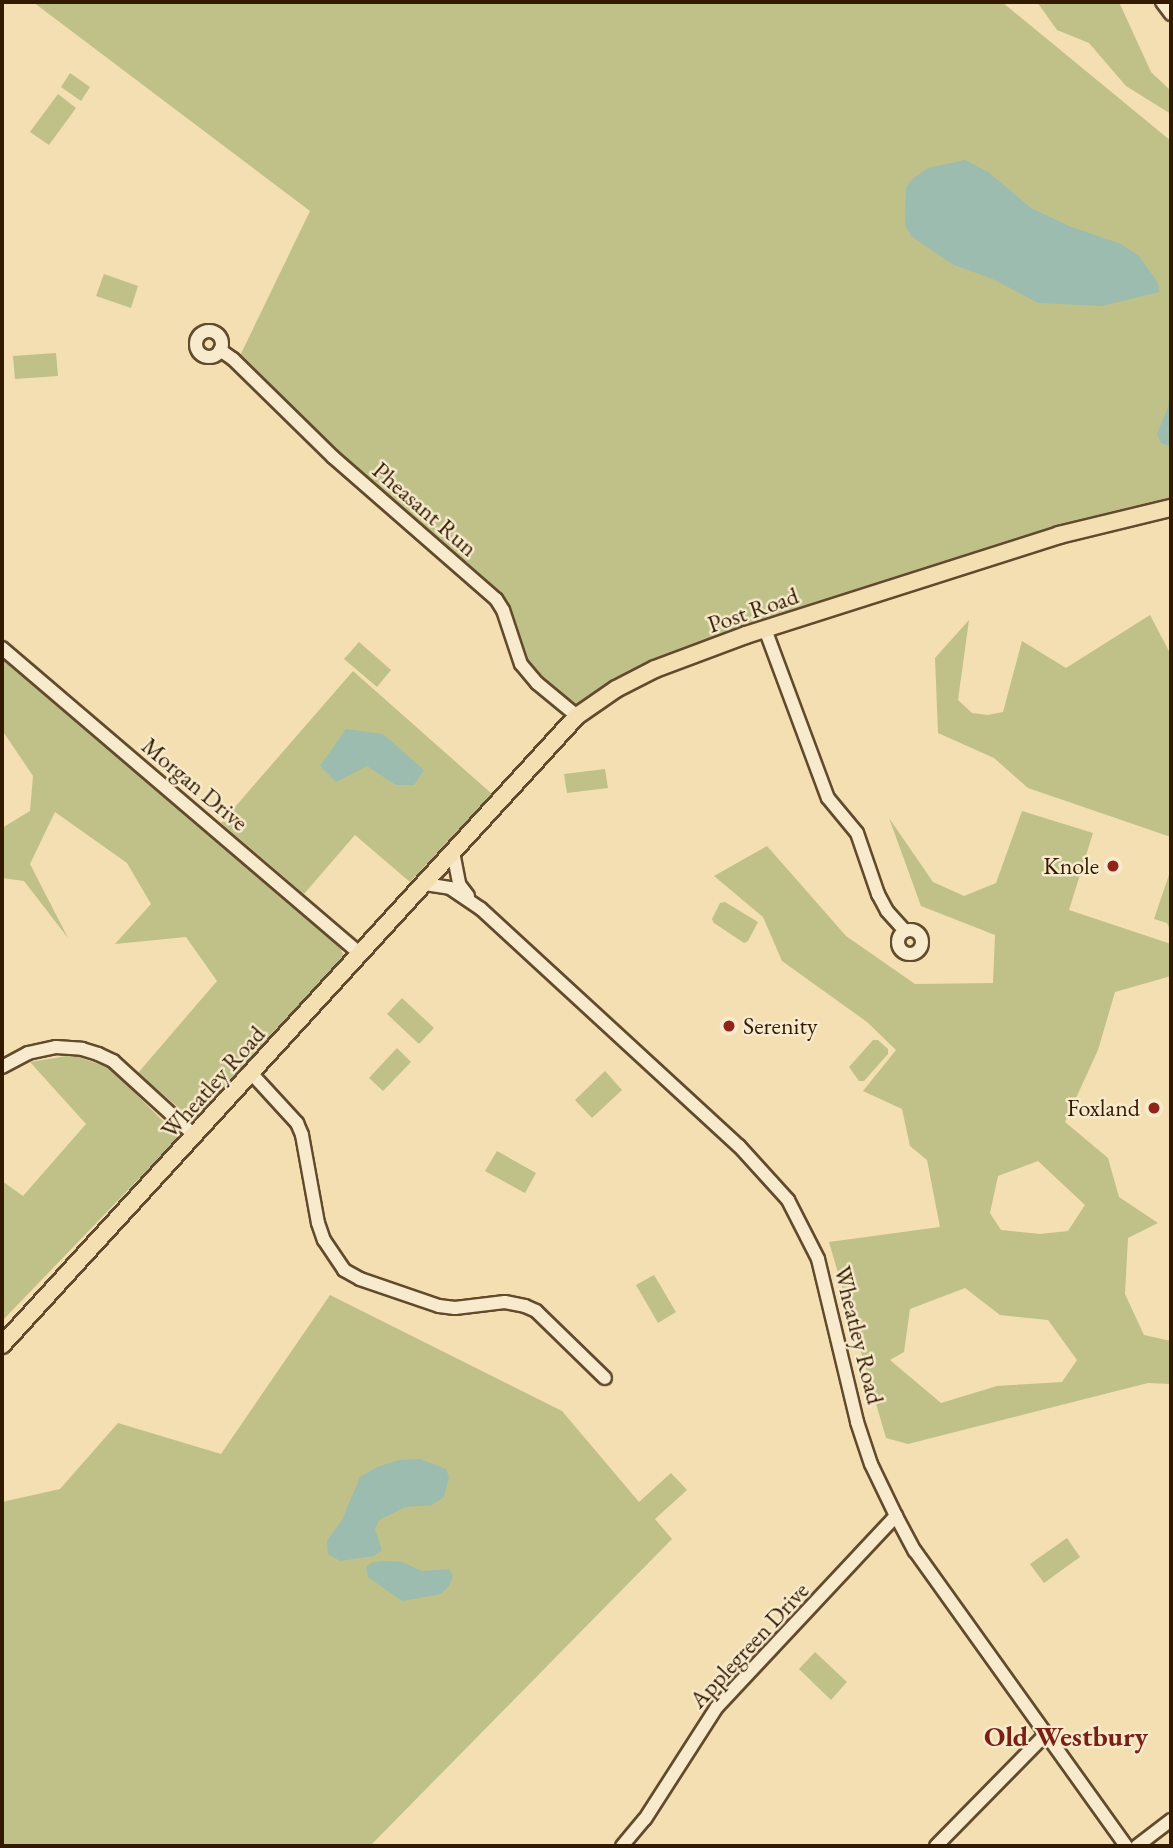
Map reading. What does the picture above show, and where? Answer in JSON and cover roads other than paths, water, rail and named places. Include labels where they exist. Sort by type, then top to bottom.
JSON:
[{"type":"main road","name":"Post Road","points":[[425,884],[577,716],[616,689],[656,669],[765,629],[1059,535],[1171,508]]},
{"type":"main road","name":"Wheatley Road","points":[[2,1345],[425,884]]},
{"type":"street","points":[[1162,2],[1171,15]]},
{"type":"street","name":"Pheasant Run","points":[[220,351],[233,359],[333,457],[496,599],[503,610],[521,664],[537,683],[577,716]]},
{"type":"street","points":[[765,629],[828,798],[857,834],[878,894],[887,911],[905,931]]},
{"type":"street","name":"Morgan Drive","points":[[2,648],[359,953]]},
{"type":"street","name":"Wheatley Road","points":[[453,852],[459,884],[470,899],[739,1146],[788,1200],[818,1259],[857,1422],[870,1464],[896,1516],[915,1552],[1126,1846]]},
{"type":"street","name":"Wheatley Road","points":[[425,884],[450,888],[470,899]]},
{"type":"street","points":[[2,1068],[28,1053],[56,1046],[98,1054],[113,1062],[195,1136]]},
{"type":"street","points":[[252,1074],[297,1123],[302,1135],[318,1223],[324,1240],[344,1269],[360,1279],[439,1306],[455,1308],[505,1302],[525,1306],[536,1311],[605,1378]]},
{"type":"street","name":"Applegreen Drive","points":[[622,1846],[651,1811],[717,1707],[896,1516]]},
{"type":"street","points":[[936,1846],[1046,1734]]},
{"type":"street","points":[[1137,1846],[1171,1820]]},
{"type":"place","name":"Knole","points":[[1113,866]]},
{"type":"place","name":"Serenity","points":[[729,1026]]},
{"type":"place","name":"Foxland","points":[[1154,1108]]},
{"type":"district","name":"Old Westbury","points":[[1066,1736]]}]
